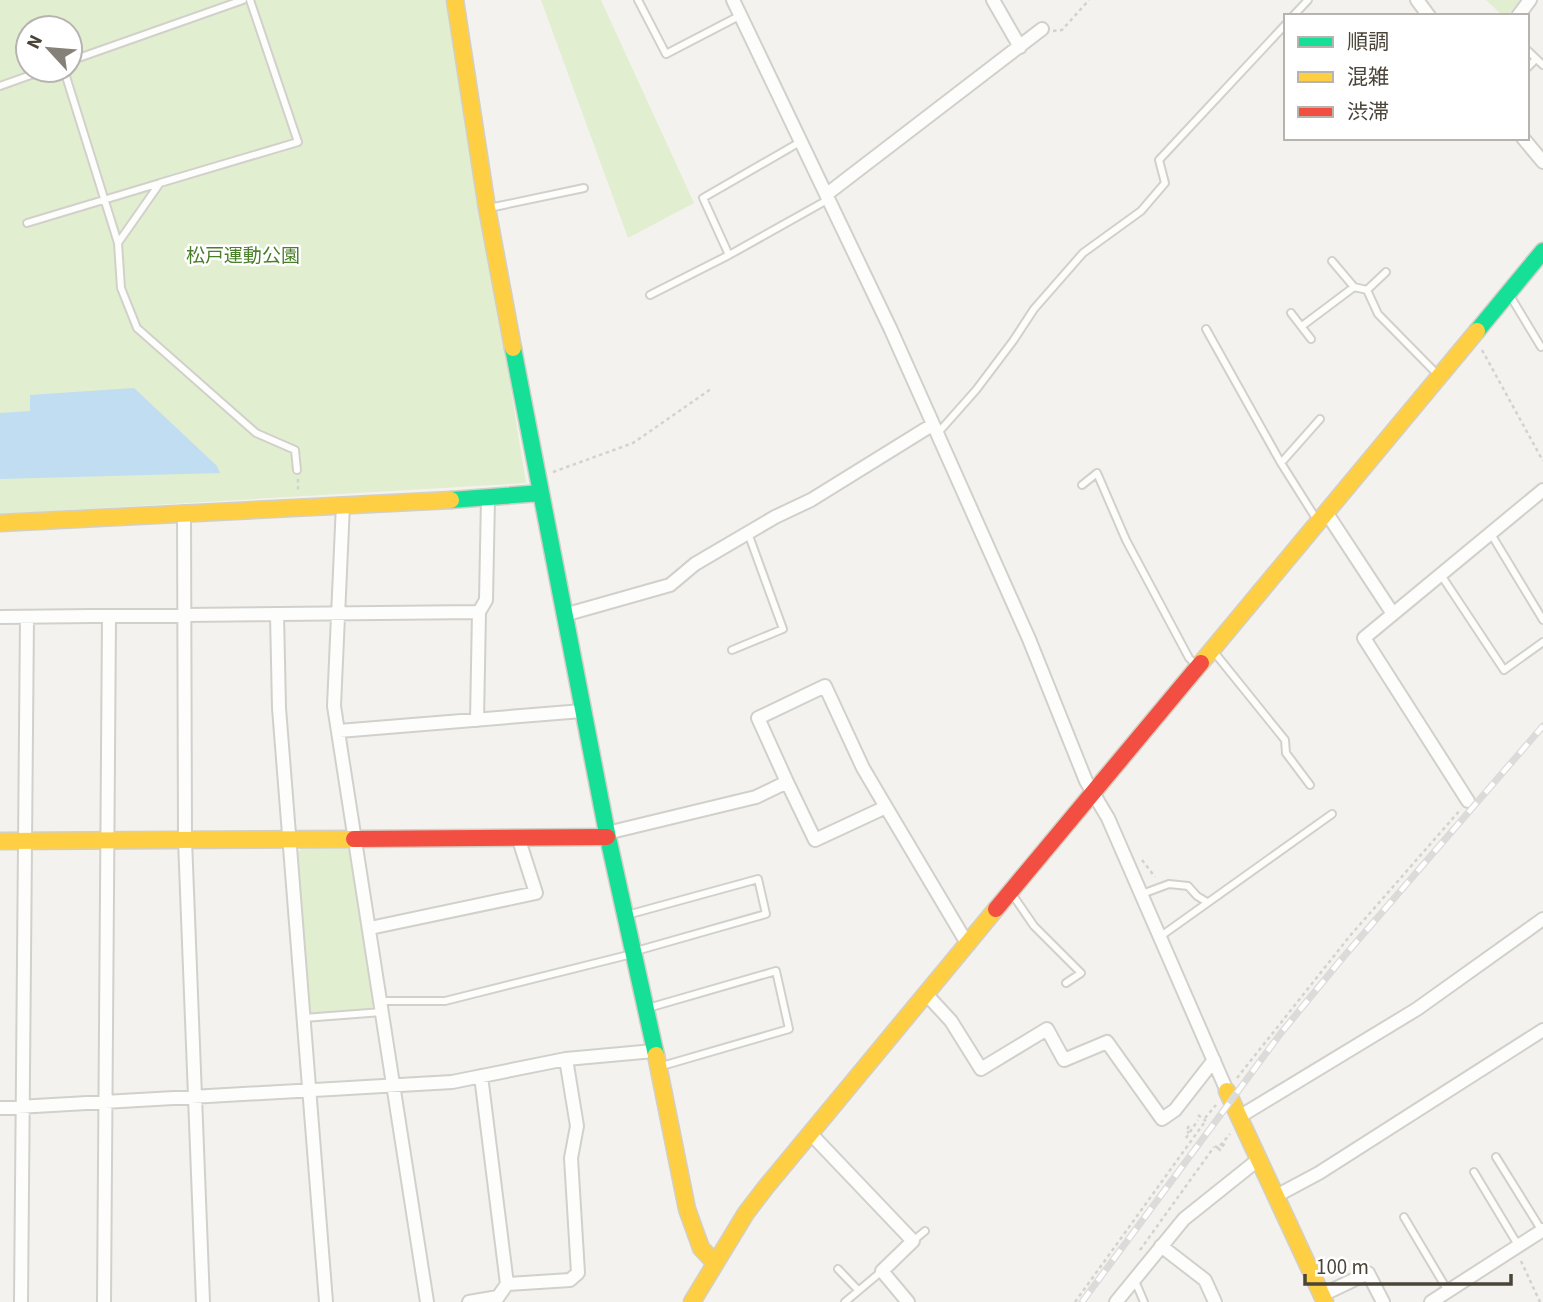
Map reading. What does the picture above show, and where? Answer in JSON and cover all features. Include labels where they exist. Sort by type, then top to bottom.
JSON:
[{"type":"street","points":[[456,0],[487,208],[607,835],[687,1209],[701,1248],[714,1262]]},
{"type":"street","points":[[733,0],[828,196],[1029,639],[1093,794],[1108,818],[1161,936],[1214,1060],[1223,1096],[1236,1123],[1259,1159],[1324,1298],[1368,1273],[1382,1302]]},
{"type":"street","points":[[993,0],[1020,47]]},
{"type":"street","points":[[1416,0],[1427,14]]},
{"type":"street","points":[[828,196],[1042,29]]},
{"type":"street","points":[[1526,140],[1543,162]]},
{"type":"street","points":[[692,1302],[746,1213],[1543,252]]},
{"type":"street","points":[[564,615],[670,585],[695,564],[748,533],[935,430]]},
{"type":"street","points":[[0,523],[488,498],[539,486]]},
{"type":"street","points":[[1468,801],[1364,638],[1541,496]]},
{"type":"street","points":[[477,720],[479,612],[486,600],[488,498]]},
{"type":"street","points":[[343,505],[334,706],[427,1302]]},
{"type":"street","points":[[184,512],[185,840],[203,1302]]},
{"type":"street","points":[[1322,517],[1393,614]]},
{"type":"street","points":[[0,617],[479,612]]},
{"type":"street","points":[[277,615],[279,708],[326,1302]]},
{"type":"street","points":[[22,1302],[27,617]]},
{"type":"street","points":[[104,1302],[109,617]]},
{"type":"street","points":[[886,807],[815,840],[758,718],[825,686],[863,768],[968,945]]},
{"type":"street","points":[[339,732],[582,711]]},
{"type":"street","points":[[0,841],[607,835],[756,797],[787,782]]},
{"type":"street","points":[[370,928],[536,893],[518,837]]},
{"type":"street","points":[[1236,1123],[1417,1009],[1543,919]]},
{"type":"street","points":[[927,995],[951,1021],[981,1069],[1047,1029],[1064,1060],[1107,1042],[1162,1119],[1175,1110],[1214,1060]]},
{"type":"street","points":[[1276,1196],[1319,1173],[1543,1030]]},
{"type":"street","points":[[0,1108],[452,1082],[566,1059],[656,1059]]},
{"type":"street","points":[[507,1284],[570,1280],[578,1273],[571,1158],[577,1126],[566,1059]]},
{"type":"street","points":[[469,1302],[498,1297],[507,1284],[481,1076]]},
{"type":"street","points":[[811,1134],[913,1241],[882,1271],[908,1302]]},
{"type":"street","points":[[1116,1302],[1184,1219],[1259,1159]]},
{"type":"street","points":[[1431,1302],[1542,1230]]},
{"type":"street","points":[[1161,1246],[1205,1280],[1215,1302]]},
{"type":"lane","points":[[84,56],[243,0]]},
{"type":"lane","points":[[27,223],[298,142],[250,0]]},
{"type":"lane","points":[[638,0],[666,54],[741,15]]},
{"type":"lane","points":[[1295,14],[1308,0]]},
{"type":"lane","points":[[935,430],[976,390],[1034,309],[1083,253],[1141,211],[1165,183],[1159,160],[1284,26]]},
{"type":"lane","points":[[1529,52],[1543,65]]},
{"type":"lane","points":[[1529,66],[1536,59]]},
{"type":"lane","points":[[68,84],[118,243],[121,288],[137,328],[256,433],[295,450],[297,470]]},
{"type":"lane","points":[[729,255],[702,198],[802,141]]},
{"type":"lane","points":[[118,243],[160,183]]},
{"type":"lane","points":[[487,208],[584,188]]},
{"type":"lane","points":[[650,295],[729,255],[828,196]]},
{"type":"lane","points":[[1332,261],[1354,287],[1367,290]]},
{"type":"lane","points":[[1367,290],[1386,272]]},
{"type":"lane","points":[[1302,326],[1354,287]]},
{"type":"lane","points":[[1367,290],[1378,314],[1439,376]]},
{"type":"lane","points":[[1508,293],[1541,347]]},
{"type":"lane","points":[[1291,313],[1311,339]]},
{"type":"lane","points":[[1206,329],[1281,463],[1322,517]]},
{"type":"lane","points":[[1281,463],[1320,419]]},
{"type":"lane","points":[[1082,485],[1097,473],[1126,540],[1189,658],[1198,667]]},
{"type":"lane","points":[[732,650],[783,629],[748,533]]},
{"type":"lane","points":[[1491,534],[1543,620]]},
{"type":"lane","points":[[1441,575],[1504,670],[1543,642]]},
{"type":"lane","points":[[1212,650],[1285,740],[1286,753],[1310,785]]},
{"type":"lane","points":[[1161,936],[1332,814]]},
{"type":"lane","points":[[304,1018],[445,1001],[766,915],[758,879],[625,915]]},
{"type":"lane","points":[[1142,894],[1169,884],[1188,886],[1196,896],[1207,902]]},
{"type":"lane","points":[[1011,892],[1034,926],[1081,973],[1066,984]]},
{"type":"lane","points":[[646,1008],[776,971],[789,1029],[656,1059]]},
{"type":"lane","points":[[1496,1157],[1542,1230]]},
{"type":"lane","points":[[1474,1172],[1517,1247]]},
{"type":"lane","points":[[1404,1217],[1448,1292]]},
{"type":"lane","points":[[913,1241],[925,1231]]},
{"type":"lane","points":[[838,1269],[858,1290]]},
{"type":"lane","points":[[845,1302],[882,1271]]},
{"type":"lane","points":[[1134,1280],[1144,1302]]},
{"type":"path","points":[[1042,29],[1045,32],[1062,30],[1090,0]]},
{"type":"path","points":[[1473,335],[1543,461]]},
{"type":"path","points":[[539,486],[634,443],[711,389]]},
{"type":"path","points":[[297,470],[299,507]]},
{"type":"path","points":[[1185,1137],[1213,1109],[1349,937],[1468,801]]},
{"type":"path","points":[[1075,1302],[1202,1119]]},
{"type":"path","points":[[1139,1252],[1236,1123]]},
{"type":"path","points":[[1188,1133],[1186,1131],[1189,1126]]},
{"type":"path","points":[[1201,1167],[1210,1162]]},
{"type":"path","points":[[1177,1201],[1187,1200]]},
{"type":"path","points":[[1517,1247],[1540,1302]]},
{"type":"green space","name":"松戸運動公園","points":[[0,0],[448,0],[526,483],[0,514]]},
{"type":"green space","points":[[541,0],[601,0],[694,203],[628,238]]},
{"type":"green space","points":[[1486,0],[1521,0],[1509,14],[1501,14]]},
{"type":"green space","points":[[303,847],[345,847],[351,853],[374,1003],[371,1009],[312,1014],[308,1011],[295,855]]},
{"type":"water","points":[[134,388],[217,466],[220,473],[0,479],[0,413],[30,411],[30,395]]},
{"type":"railway","points":[[1082,1302],[1281,1033],[1543,726]]},
{"type":"traffic: fast","points":[[1477,331],[1543,251]]},
{"type":"traffic: fast","points":[[513,348],[607,833],[656,1055]]},
{"type":"traffic: fast","points":[[451,500],[541,493]]},
{"type":"traffic: slow","points":[[455,0],[487,208],[513,348]]},
{"type":"traffic: slow","points":[[1201,663],[1477,331]]},
{"type":"traffic: slow","points":[[0,523],[451,500]]},
{"type":"traffic: slow","points":[[0,841],[354,839]]},
{"type":"traffic: slow","points":[[692,1302],[746,1213],[766,1187],[996,909]]},
{"type":"traffic: slow","points":[[656,1055],[687,1209],[701,1248],[714,1262]]},
{"type":"traffic: slow","points":[[1227,1091],[1325,1302]]},
{"type":"traffic: jam","points":[[996,909],[1201,663]]},
{"type":"traffic: jam","points":[[354,839],[607,837]]}]
